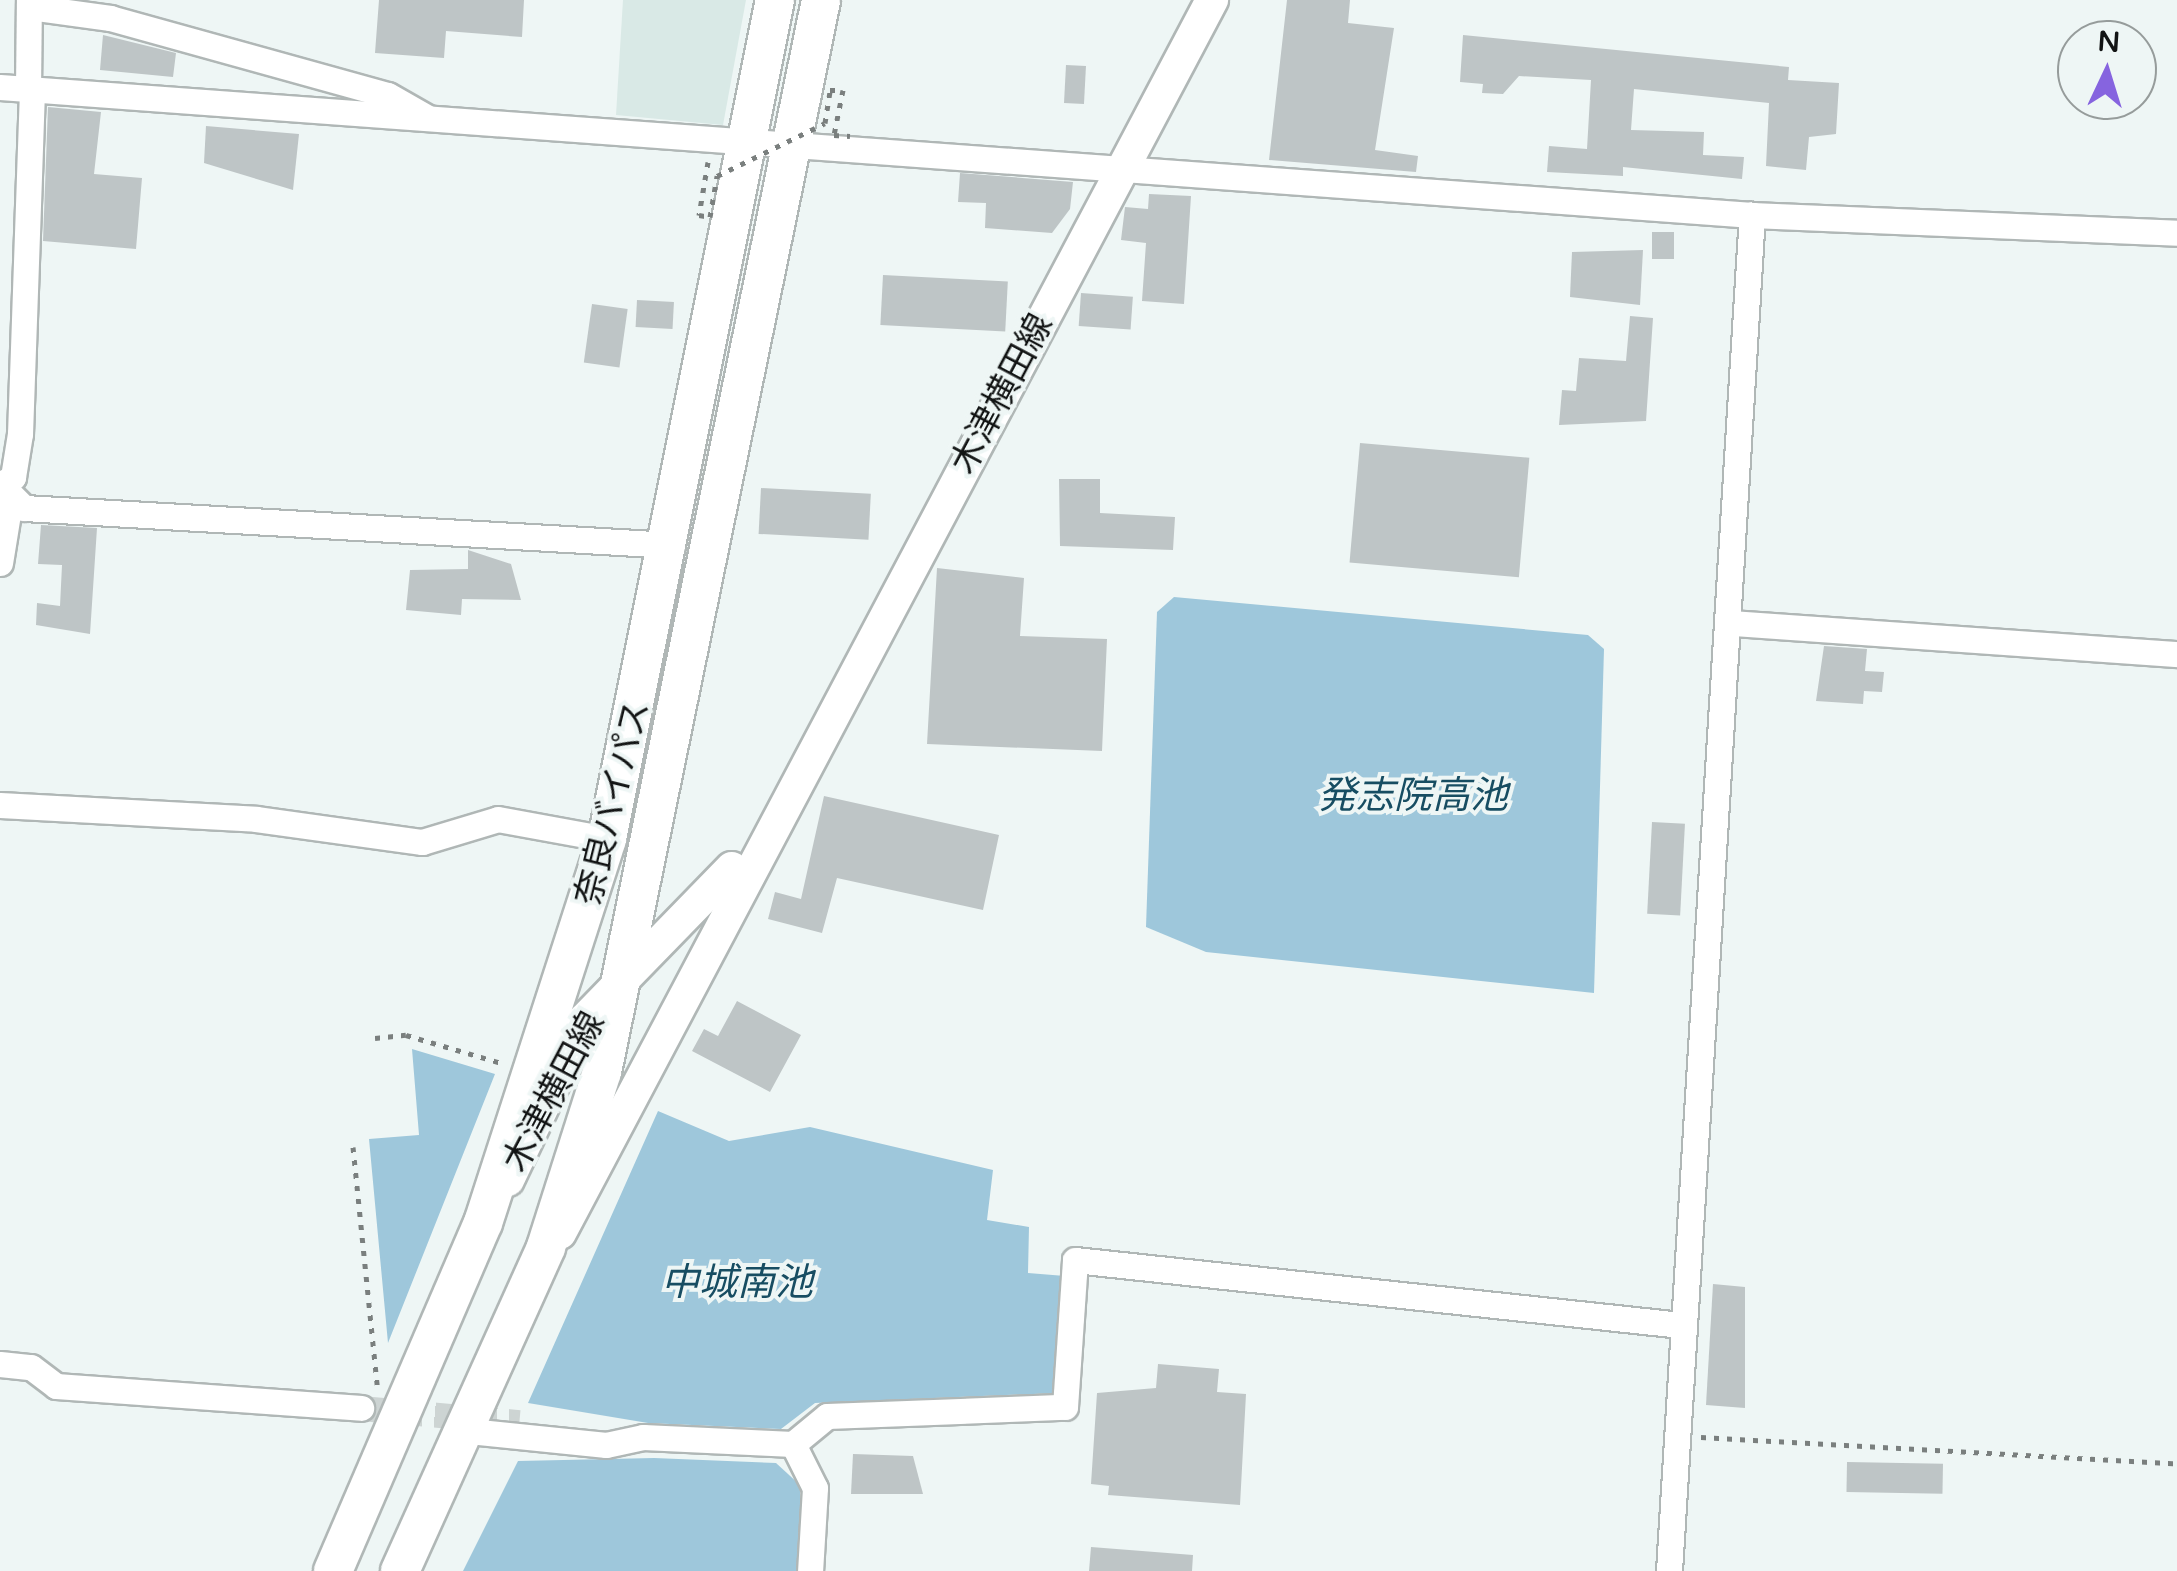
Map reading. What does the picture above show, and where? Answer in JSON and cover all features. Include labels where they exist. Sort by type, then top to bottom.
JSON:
[{"type":"highway","name":"奈良バイパス","points":[[333,1571],[409,1408],[483,1223],[536,1076],[607,839],[672,545],[775,0]]},
{"type":"highway","name":"奈良バイパス","points":[[400,1571],[469,1432],[546,1246],[626,973],[794,150],[821,0]]},
{"type":"main road","name":"木津横田線","points":[[546,1246],[568,1225],[791,788],[1212,0]]},
{"type":"main road","name":"木津横田線","points":[[483,1223],[584,1020],[626,973],[707,903],[791,788]]},
{"type":"street","points":[[0,563],[3,490],[13,477],[20,434],[30,3],[112,9],[388,95],[432,122]]},
{"type":"street","points":[[0,87],[794,150],[1752,215],[2177,233]]},
{"type":"street","points":[[1668,1571],[1673,1435],[1732,623],[1752,215]]},
{"type":"street","points":[[3,490],[672,545]]},
{"type":"street","points":[[1732,623],[2177,654]]},
{"type":"street","points":[[0,805],[256,818],[422,842],[498,819],[607,839]]},
{"type":"street","points":[[519,1422],[643,1437],[793,1444],[827,1416],[1065,1407],[1075,1260],[1681,1324]]},
{"type":"street","points":[[0,1364],[31,1367],[56,1386],[361,1408]]},
{"type":"street","points":[[469,1432],[606,1445],[643,1437]]},
{"type":"street","points":[[793,1444],[816,1488],[810,1571]]},
{"type":"path","points":[[708,162],[699,215],[710,216],[718,176],[825,123],[830,90],[843,90],[834,135],[850,136]]},
{"type":"path","points":[[375,1038],[406,1036],[536,1076]]},
{"type":"path","points":[[353,1147],[378,1394],[409,1408]]},
{"type":"path","points":[[1673,1435],[2177,1464]]},
{"type":"shaded area","points":[[623,0],[746,0],[723,125],[616,115]]},
{"type":"water","name":"発志院高池","points":[[1174,597],[1588,635],[1604,649],[1594,993],[1206,952],[1146,927],[1157,612]]},
{"type":"water","points":[[412,1049],[495,1074],[388,1343],[369,1139],[419,1135]]},
{"type":"water","name":"中城南池","points":[[658,1111],[729,1141],[810,1127],[993,1170],[987,1220],[1029,1227],[1028,1273],[1065,1276],[1057,1393],[815,1403],[781,1429],[648,1423],[528,1403]]},
{"type":"water","points":[[654,1458],[776,1463],[800,1485],[800,1571],[463,1571],[518,1461]]},
{"type":"building","points":[[379,0],[524,0],[522,37],[446,31],[444,58],[375,53]]},
{"type":"building","points":[[1287,0],[1350,0],[1348,23],[1394,28],[1375,150],[1418,156],[1416,172],[1269,160]]},
{"type":"building","points":[[103,35],[176,53],[173,77],[100,70]]},
{"type":"building","points":[[1463,35],[1789,67],[1788,80],[1839,83],[1836,134],[1809,137],[1806,170],[1766,166],[1769,103],[1634,89],[1631,130],[1704,132],[1703,155],[1744,157],[1742,179],[1623,167],[1623,176],[1547,172],[1549,146],[1587,149],[1591,80],[1519,76],[1503,94],[1482,93],[1483,84],[1460,82]]},
{"type":"building","points":[[1066,65],[1086,66],[1084,104],[1064,103]]},
{"type":"building","points":[[48,107],[101,112],[94,174],[142,178],[136,249],[43,241]]},
{"type":"building","points":[[206,126],[299,134],[293,190],[204,163]]},
{"type":"building","points":[[960,173],[1073,182],[1070,209],[1052,233],[985,228],[986,203],[958,202]]},
{"type":"building","points":[[1149,194],[1191,196],[1184,304],[1142,301],[1146,243],[1121,240],[1125,207],[1148,209]]},
{"type":"building","points":[[1652,232],[1674,232],[1674,259],[1652,259]]},
{"type":"building","points":[[1643,250],[1640,305],[1570,297],[1572,252]]},
{"type":"building","points":[[883,275],[1008,282],[1005,331],[880,325]]},
{"type":"building","points":[[1081,293],[1133,297],[1131,330],[1079,326]]},
{"type":"building","points":[[637,300],[674,302],[673,329],[636,327]]},
{"type":"building","points":[[592,304],[628,309],[619,367],[584,362]]},
{"type":"building","points":[[1630,316],[1653,318],[1646,421],[1559,425],[1562,390],[1576,391],[1579,358],[1626,361]]},
{"type":"building","points":[[1360,443],[1529,458],[1519,577],[1350,563]]},
{"type":"building","points":[[1059,479],[1100,479],[1100,513],[1175,517],[1173,550],[1060,546]]},
{"type":"building","points":[[761,488],[871,494],[868,540],[759,534]]},
{"type":"building","points":[[41,525],[97,528],[90,634],[36,625],[37,603],[60,606],[62,565],[38,564]]},
{"type":"building","points":[[468,550],[511,564],[521,600],[462,599],[461,615],[406,610],[410,570],[468,569]]},
{"type":"building","points":[[937,568],[1024,578],[1020,636],[1107,639],[1102,751],[927,744]]},
{"type":"building","points":[[1824,646],[1867,649],[1865,671],[1884,672],[1882,692],[1864,691],[1863,704],[1816,701]]},
{"type":"building","points":[[824,796],[999,835],[983,910],[837,878],[822,933],[768,919],[775,892],[801,899]]},
{"type":"building","points":[[1652,822],[1685,824],[1680,916],[1647,914]]},
{"type":"building","points":[[737,1001],[801,1035],[770,1092],[692,1051],[704,1029],[718,1036]]},
{"type":"building","points":[[1713,1284],[1745,1287],[1745,1408],[1706,1405]]},
{"type":"building","points":[[1158,1364],[1219,1369],[1217,1392],[1246,1394],[1240,1505],[1108,1495],[1109,1486],[1091,1484],[1097,1393],[1156,1388]]},
{"type":"building","points":[[853,1454],[913,1456],[923,1494],[851,1494]]},
{"type":"building","points":[[1847,1462],[1943,1464],[1942,1494],[1846,1492]]},
{"type":"building","points":[[1091,1547],[1193,1555],[1192,1571],[1089,1571]]},
{"type":"tunnel","points":[[361,1408],[519,1422]]}]
